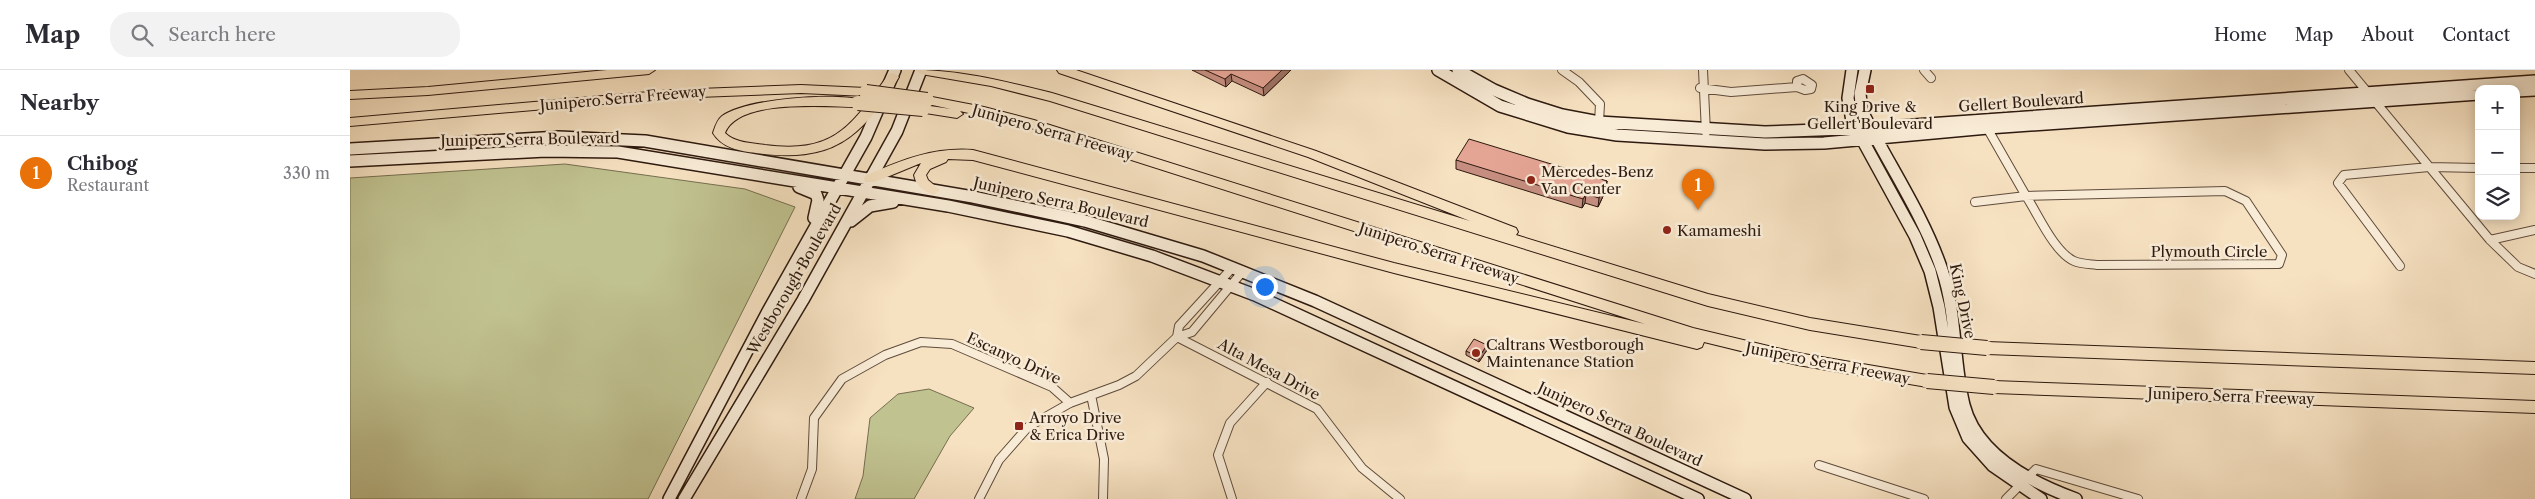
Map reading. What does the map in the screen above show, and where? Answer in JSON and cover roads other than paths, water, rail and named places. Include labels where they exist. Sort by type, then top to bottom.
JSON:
[{"type":"highway","points":[[520,82],[600,70]]},
{"type":"highway","name":"Junipero Serra Freeway","points":[[350,95],[649,70]]},
{"type":"highway","name":"Junipero Serra Freeway","points":[[921,70],[939,72],[1045,95],[1531,246],[1748,311],[1831,328],[1921,342],[1987,348],[2535,368]]},
{"type":"highway","points":[[1063,70],[1345,165],[1507,230],[1531,246]]},
{"type":"highway","points":[[1082,70],[1093,75],[1099,81]]},
{"type":"highway","points":[[894,74],[856,127],[842,139],[818,150],[795,153],[767,150],[728,142],[719,133],[720,126],[728,117],[749,108],[802,103],[858,104],[925,104]]},
{"type":"highway","name":"Junipero Serra Freeway","points":[[350,122],[710,90],[780,88],[866,92],[925,104],[984,111],[1045,128],[1673,328],[1762,352],[1840,368],[1927,381],[1994,387],[2535,407]]},
{"type":"highway","points":[[870,179],[920,157],[941,153],[962,153],[1003,161],[1394,268],[1632,329],[1696,343],[1840,368]]},
{"type":"highway","points":[[934,190],[920,179],[922,170],[932,162],[961,158],[1003,161]]},
{"type":"main road","name":"Westborough Boulevard","points":[[684,499],[803,300],[897,131],[921,70]]},
{"type":"main road","name":"Gellert Boulevard","points":[[1438,70],[1494,103],[1549,123],[1610,134],[1706,135]]},
{"type":"main road","name":"Gellert Boulevard","points":[[1458,70],[1502,94],[1562,115],[1599,122],[1765,144],[1985,124],[2372,98],[2475,94]]},
{"type":"main road","name":"King Drive","points":[[1852,70],[1849,79],[1848,98],[1852,121],[1915,236],[1930,271],[1955,407],[1968,438],[1993,466],[2023,482],[2076,499]]},
{"type":"main road","name":"King Drive","points":[[1865,70],[1860,94],[1862,111],[1928,234],[1942,270],[1952,314],[1964,407],[1982,438],[2041,499]]},
{"type":"main road","name":"Westborough Boulevard","points":[[669,499],[810,234],[876,118],[894,74]]},
{"type":"main road","name":"Gellert Boulevard","points":[[2372,98],[2535,82]]},
{"type":"main road","points":[[2520,92],[2535,90]]},
{"type":"main road","name":"Junipero Serra Boulevard","points":[[350,148],[540,138],[612,138],[678,145],[844,174],[934,190],[1085,221],[1144,237],[1238,269],[1315,301],[1745,499]]},
{"type":"main road","name":"Junipero Serra Boulevard","points":[[350,161],[509,153],[600,151],[651,156],[1008,217],[1085,236],[1152,256],[1226,283],[1698,499]]},
{"type":"main road","points":[[749,173],[816,194],[818,200],[810,234]]},
{"type":"main road","points":[[838,236],[858,213],[872,205],[882,202],[930,203]]},
{"type":"street","points":[[1562,70],[1579,82],[1600,104],[1599,122]]},
{"type":"street","points":[[1703,70],[1700,88],[1704,99],[1706,135]]},
{"type":"street","points":[[1924,70],[1931,78]]},
{"type":"street","points":[[2349,70],[2490,240],[2518,267],[2535,274]]},
{"type":"street","points":[[1700,88],[1731,92],[1797,86]]},
{"type":"street","name":"Plymouth Circle","points":[[1985,124],[2026,196],[2056,244],[2070,259],[2080,263],[2097,265],[2270,266],[2279,264],[2282,255],[2246,201],[2237,195],[2224,191],[2026,196]]},
{"type":"street","points":[[2400,266],[2338,183],[2344,175],[2429,166],[2475,168]]},
{"type":"street","points":[[2520,168],[2535,168]]},
{"type":"street","points":[[1975,202],[2026,196]]},
{"type":"street","points":[[2490,240],[2516,236],[2526,230],[2535,230]]},
{"type":"street","points":[[979,499],[999,460],[1013,442],[1028,428],[1070,402],[1119,386],[1136,376],[1177,337],[1192,332],[1238,269]]},
{"type":"street","points":[[1177,337],[1179,326],[1226,283]]},
{"type":"street","name":"Alta Mesa Drive","points":[[1177,337],[1268,382],[1317,409],[1332,424],[1352,456],[1371,478],[1400,499]]},
{"type":"street","name":"Escanyo Drive","points":[[802,499],[812,469],[814,418],[842,379],[884,355],[921,342],[952,344],[1052,388],[1070,402]]},
{"type":"street","points":[[1232,499],[1218,456],[1230,423],[1268,382]]},
{"type":"street","points":[[1091,395],[1104,459],[1103,499]]},
{"type":"street","points":[[1819,466],[1924,499]]},
{"type":"street","points":[[2006,499],[2036,469],[2138,499]]},
{"type":"place","name":"King Drive & Gellert Boulevard","points":[[1870,89]]},
{"type":"place","name":"Mercedes-Benz Van Center","points":[[1531,180]]},
{"type":"place","name":"Chibog","points":[[1698,210]]},
{"type":"place","name":"Kamameshi","points":[[1667,230]]},
{"type":"place","name":"Caltrans Westborough Maintenance Station","points":[[1476,353]]},
{"type":"place","name":"Arroyo Drive & Erica Drive","points":[[1019,426]]}]
